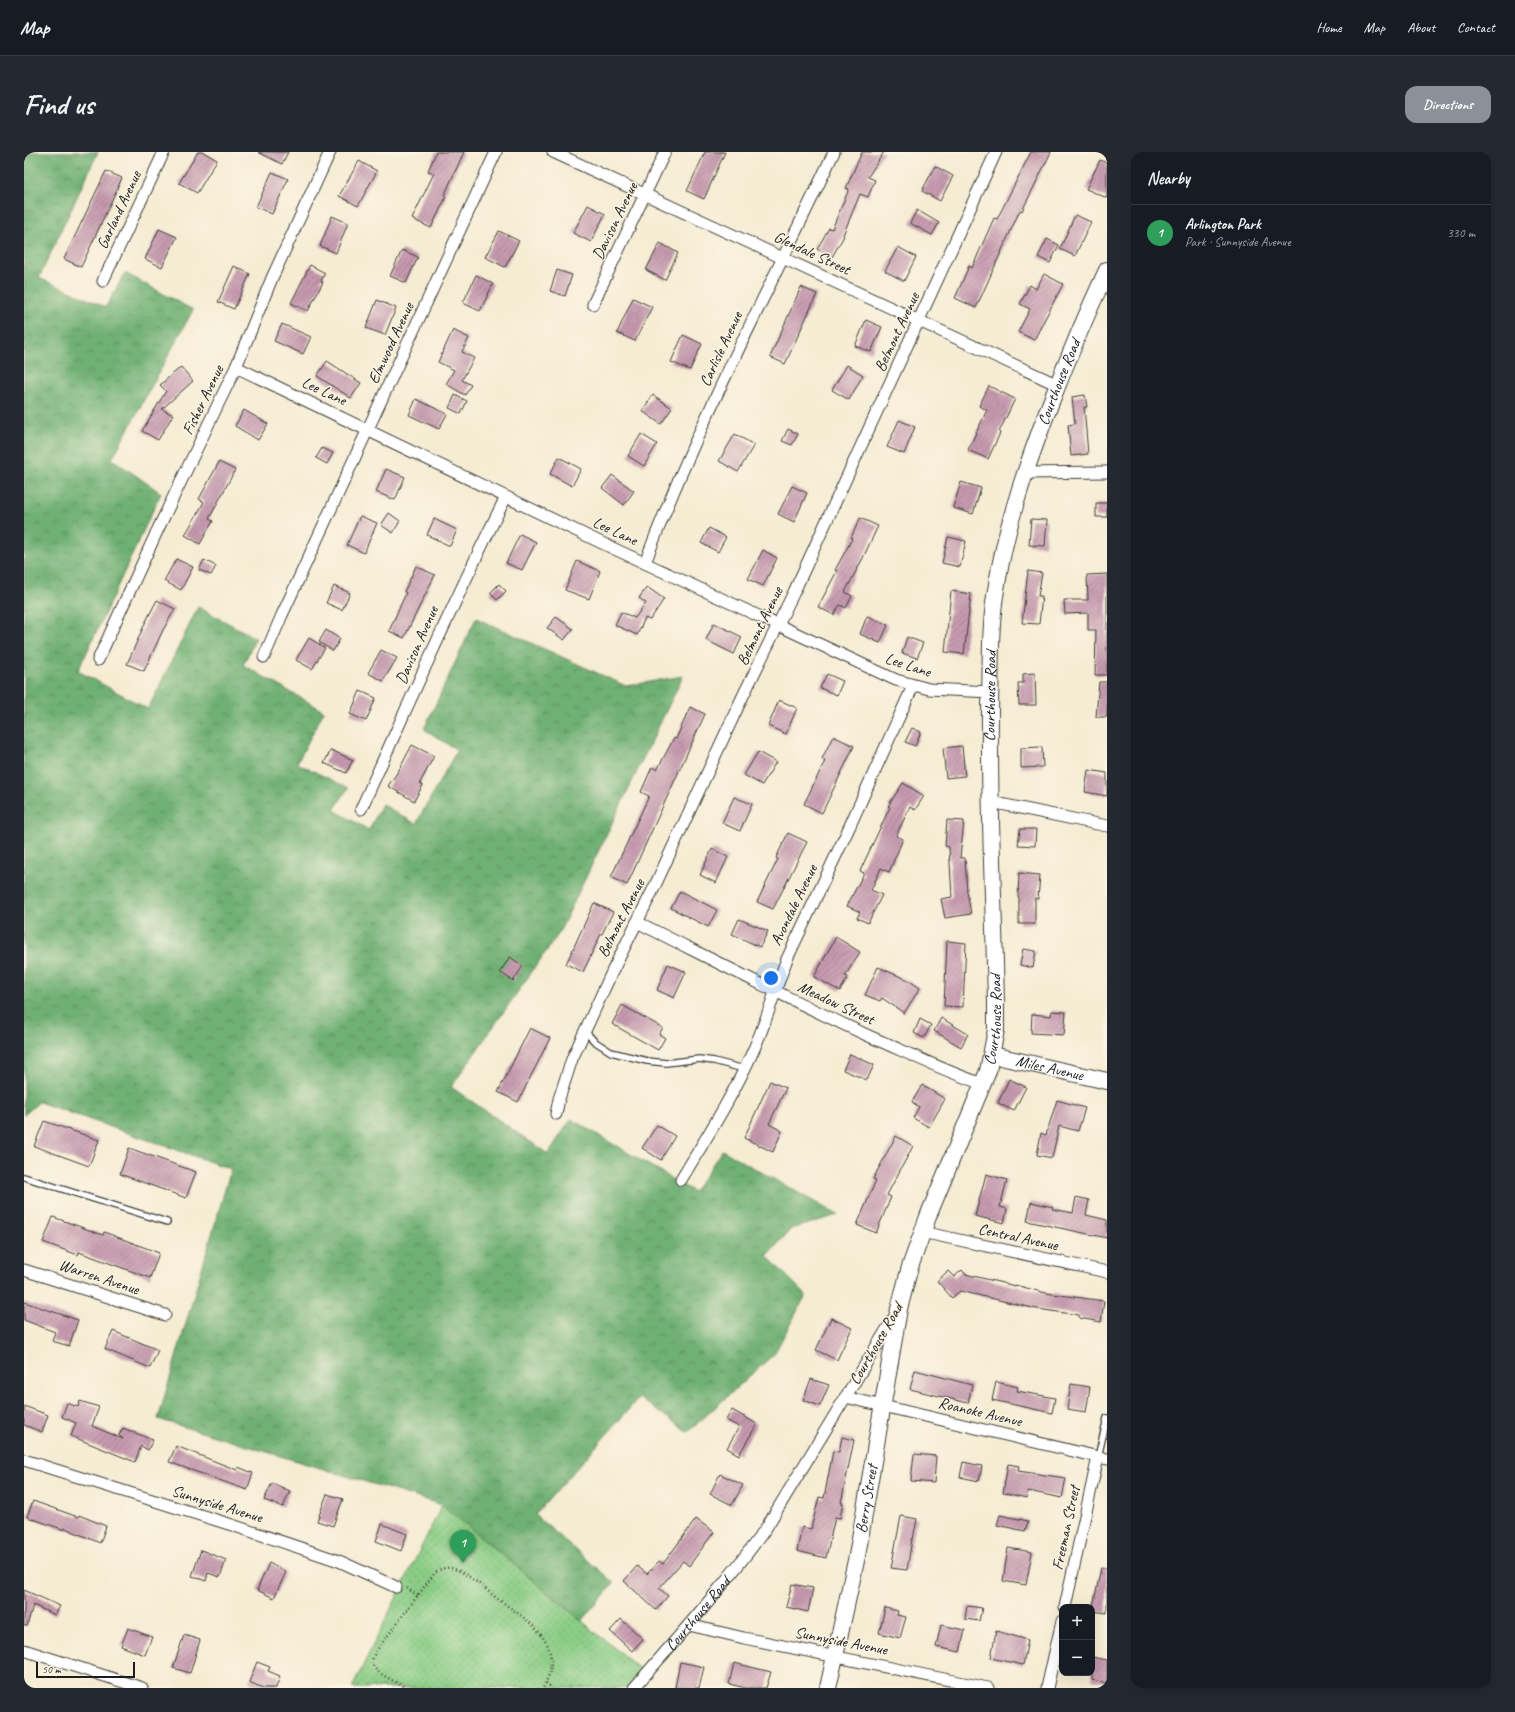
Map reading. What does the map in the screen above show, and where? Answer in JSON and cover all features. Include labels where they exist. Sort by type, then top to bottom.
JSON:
[{"type":"street","name":"Garland Avenue","points":[[103,281],[164,152]]},
{"type":"street","name":"Fisher Avenue","points":[[98,660],[159,527],[236,367],[272,278],[330,152]]},
{"type":"street","name":"Elmwood Avenue","points":[[264,657],[294,588],[496,152]]},
{"type":"street","name":"Glendale Street","points":[[553,152],[1058,384]]},
{"type":"street","name":"Davison Avenue","points":[[593,304],[625,234],[646,195],[665,152]]},
{"type":"street","name":"Carlisle Avenue","points":[[645,563],[660,522],[698,437],[834,152]]},
{"type":"street","name":"Belmont Avenue","points":[[556,1114],[558,1099],[564,1079],[584,1031],[652,892],[742,698],[778,626],[996,152]]},
{"type":"street","name":"Courthouse Road","points":[[634,1688],[742,1561],[766,1528],[899,1308],[910,1267],[922,1232],[983,1084],[992,1055],[996,1030],[991,802],[991,692],[993,622],[996,586],[1004,544],[1024,473],[1058,384],[1107,270]]},
{"type":"street","name":"Lee Lane","points":[[236,367],[645,563],[896,680],[913,686],[946,691],[991,692]]},
{"type":"street","points":[[1024,473],[1107,472]]},
{"type":"street","name":"Davison Avenue","points":[[361,809],[475,558],[506,497]]},
{"type":"street","name":"Avondale Avenue","points":[[681,1180],[730,1097],[744,1069],[769,1013],[786,959],[848,830],[913,686]]},
{"type":"street","points":[[991,802],[1107,826]]},
{"type":"street","name":"Meadow Street","points":[[637,922],[775,992],[954,1074],[983,1084]]},
{"type":"street","name":"Miles Avenue","points":[[992,1055],[1107,1081]]},
{"type":"street","name":"Central Avenue","points":[[922,1232],[1107,1272]]},
{"type":"street","name":"Warren Avenue","points":[[24,1270],[165,1315]]},
{"type":"street","name":"Berry Street","points":[[828,1688],[857,1556],[899,1308]]},
{"type":"street","name":"Roanoke Avenue","points":[[845,1397],[1103,1458]]},
{"type":"street","name":"Freeman Street","points":[[1066,1604],[1103,1458]]},
{"type":"street","name":"Sunnyside Avenue","points":[[24,1460],[232,1525],[339,1561],[396,1587]]},
{"type":"street","name":"Sunnyside Avenue","points":[[689,1625],[744,1638],[988,1688]]},
{"type":"street","points":[[1047,1688],[1059,1634]]},
{"type":"street","points":[[24,1650],[142,1688]]},
{"type":"lane","points":[[584,1031],[594,1041],[611,1052],[647,1061],[666,1063],[699,1059],[714,1061],[744,1069]]},
{"type":"lane","points":[[24,1177],[167,1222]]},
{"type":"lane","points":[[1103,1458],[1107,1418]]},
{"type":"path","points":[[406,1688],[379,1672],[373,1666],[372,1661],[376,1651],[434,1574],[445,1568],[451,1568],[471,1578],[541,1632],[551,1654],[550,1672],[543,1688]]},
{"type":"path","points":[[546,1683],[552,1688]]},
{"type":"green space","points":[[24,152],[98,152],[39,278],[106,307],[125,273],[193,310],[112,459],[161,493],[78,671],[148,709],[198,607],[256,638],[243,665],[324,711],[297,763],[348,788],[334,810],[369,830],[382,804],[416,824],[457,750],[424,729],[476,618],[626,686],[683,676],[559,933],[451,1087],[548,1154],[571,1119],[694,1192],[722,1150],[838,1215],[791,1229],[767,1256],[806,1295],[774,1354],[688,1432],[639,1398],[535,1515],[614,1583],[582,1621],[442,1505],[158,1419],[231,1169],[39,1102],[24,1115]]},
{"type":"green space","points":[[442,1505],[642,1671],[627,1688],[352,1688]]},
{"type":"building","points":[[198,152],[203,152],[217,160],[197,193],[179,183]]},
{"type":"building","points":[[258,152],[288,152],[282,164]]},
{"type":"building","points":[[436,152],[464,152],[444,196],[446,197],[431,228],[412,219],[434,173],[428,171]]},
{"type":"building","points":[[705,152],[725,152],[704,199],[687,191]]},
{"type":"building","points":[[862,152],[884,152],[868,177],[875,180],[868,197],[860,194],[843,235],[844,236],[832,257],[817,249],[829,228],[832,229],[849,189],[846,188]]},
{"type":"building","points":[[1031,152],[1051,152],[1022,211],[1020,210],[976,308],[955,298],[969,266],[972,268],[994,218],[997,219]]},
{"type":"building","points":[[1100,160],[1107,163],[1107,198],[1086,189]]},
{"type":"building","points":[[359,161],[377,171],[358,206],[339,196]]},
{"type":"building","points":[[935,166],[953,176],[940,201],[922,191]]},
{"type":"building","points":[[106,171],[122,178],[81,267],[64,259]]},
{"type":"building","points":[[272,172],[288,179],[272,214],[256,207]]},
{"type":"building","points":[[588,205],[605,214],[591,242],[573,233]]},
{"type":"building","points":[[917,210],[939,223],[932,235],[910,223]]},
{"type":"building","points":[[1075,215],[1091,222],[1075,256],[1060,249]]},
{"type":"building","points":[[332,216],[348,223],[336,253],[320,246]]},
{"type":"building","points":[[159,229],[177,237],[162,267],[145,259]]},
{"type":"building","points":[[499,231],[519,241],[505,267],[485,257]]},
{"type":"building","points":[[1047,239],[1059,245],[1050,263],[1038,257]]},
{"type":"building","points":[[660,243],[678,253],[665,280],[646,270]]},
{"type":"building","points":[[898,247],[916,257],[904,281],[885,271]]},
{"type":"building","points":[[402,250],[418,257],[406,283],[390,276]]},
{"type":"building","points":[[310,265],[325,273],[321,281],[323,282],[308,311],[291,303]]},
{"type":"building","points":[[234,266],[250,274],[234,309],[218,302]]},
{"type":"building","points":[[557,270],[572,275],[565,296],[550,291]]},
{"type":"building","points":[[1044,274],[1063,284],[1034,340],[1018,332],[1030,309],[1020,304],[1030,285],[1036,289]]},
{"type":"building","points":[[476,275],[493,284],[480,311],[463,303]]},
{"type":"building","points":[[801,287],[817,294],[785,364],[770,357]]},
{"type":"building","points":[[633,298],[652,307],[635,341],[617,333]]},
{"type":"building","points":[[377,300],[396,308],[385,335],[366,328]]},
{"type":"building","points":[[866,320],[882,327],[871,352],[855,346]]},
{"type":"building","points":[[282,324],[311,337],[303,354],[274,341]]},
{"type":"building","points":[[453,330],[469,338],[462,352],[474,358],[462,380],[471,385],[465,395],[446,384],[454,370],[438,362]]},
{"type":"building","points":[[683,335],[702,344],[690,370],[671,362]]},
{"type":"building","points":[[327,361],[361,383],[351,398],[317,376]]},
{"type":"building","points":[[847,365],[863,375],[849,400],[832,390]]},
{"type":"building","points":[[181,367],[193,381],[162,409],[173,415],[158,440],[142,431],[166,391],[160,385]]},
{"type":"building","points":[[989,386],[1015,399],[988,459],[968,450],[987,410],[979,406]]},
{"type":"building","points":[[455,395],[467,401],[461,414],[449,408]]},
{"type":"building","points":[[653,395],[672,408],[661,424],[642,411]]},
{"type":"building","points":[[1085,395],[1087,407],[1084,407],[1088,454],[1071,456],[1068,425],[1075,424],[1072,397]]},
{"type":"building","points":[[416,399],[447,414],[439,429],[409,415]]},
{"type":"building","points":[[244,410],[268,424],[258,440],[235,426]]},
{"type":"building","points":[[899,420],[915,427],[904,454],[887,447]]},
{"type":"building","points":[[788,429],[798,434],[792,445],[782,441]]},
{"type":"building","points":[[641,434],[657,444],[644,466],[628,456]]},
{"type":"building","points":[[735,434],[754,445],[738,472],[719,461]]},
{"type":"building","points":[[322,448],[333,453],[327,464],[316,458]]},
{"type":"building","points":[[559,457],[581,469],[572,486],[550,474]]},
{"type":"building","points":[[219,462],[235,470],[209,519],[213,521],[200,544],[185,535],[204,502],[199,499]]},
{"type":"building","points":[[386,469],[405,477],[395,500],[376,492]]},
{"type":"building","points":[[612,475],[634,491],[624,505],[602,488]]},
{"type":"building","points":[[961,482],[981,488],[973,514],[953,508]]},
{"type":"building","points":[[792,486],[807,493],[794,522],[778,514]]},
{"type":"building","points":[[1096,503],[1107,503],[1107,517],[1096,517]]},
{"type":"building","points":[[389,513],[400,521],[393,533],[381,525]]},
{"type":"building","points":[[360,516],[377,523],[364,553],[347,545]]},
{"type":"building","points":[[860,518],[878,526],[845,592],[852,596],[846,608],[840,605],[834,615],[818,607],[837,571],[835,570],[852,539],[851,538]]},
{"type":"building","points":[[434,519],[457,530],[450,546],[427,535]]},
{"type":"building","points":[[1031,519],[1047,520],[1045,546],[1029,545]]},
{"type":"building","points":[[709,528],[726,537],[718,552],[701,543]]},
{"type":"building","points":[[520,534],[536,542],[522,570],[506,563]]},
{"type":"building","points":[[948,537],[966,541],[960,567],[942,563]]},
{"type":"building","points":[[763,550],[777,558],[763,586],[748,579]]},
{"type":"building","points":[[176,559],[193,567],[181,590],[164,581]]},
{"type":"building","points":[[204,560],[216,566],[211,575],[199,570]]},
{"type":"building","points":[[577,561],[600,571],[589,599],[565,590]]},
{"type":"building","points":[[416,566],[435,575],[404,638],[389,631]]},
{"type":"building","points":[[1028,571],[1042,573],[1038,596],[1042,596],[1039,624],[1022,623]]},
{"type":"building","points":[[1107,574],[1107,675],[1095,675],[1096,630],[1088,630],[1088,613],[1065,614],[1064,600],[1088,600],[1087,575]]},
{"type":"building","points":[[499,584],[506,591],[497,600],[490,593]]},
{"type":"building","points":[[334,586],[350,593],[342,610],[326,603]]},
{"type":"building","points":[[647,587],[664,599],[650,620],[645,618],[637,635],[615,625],[621,612],[635,618],[646,603],[639,598]]},
{"type":"building","points":[[951,591],[971,594],[964,654],[945,652]]},
{"type":"building","points":[[157,600],[175,609],[163,630],[144,671],[127,664]]},
{"type":"building","points":[[867,616],[888,625],[880,643],[860,634]]},
{"type":"building","points":[[556,617],[573,629],[564,640],[547,628]]},
{"type":"building","points":[[714,623],[742,637],[734,654],[706,640]]},
{"type":"building","points":[[326,630],[340,639],[333,651],[319,642]]},
{"type":"building","points":[[907,637],[923,643],[917,658],[902,653]]},
{"type":"building","points":[[309,638],[325,648],[312,669],[296,660]]},
{"type":"building","points":[[381,650],[397,658],[383,681],[368,673]]},
{"type":"building","points":[[1035,673],[1036,705],[1019,705],[1018,683],[1023,683],[1023,674]]},
{"type":"building","points":[[827,674],[843,681],[837,695],[820,688]]},
{"type":"building","points":[[1099,682],[1107,682],[1107,717],[1096,717]]},
{"type":"building","points":[[360,691],[376,698],[366,721],[350,714]]},
{"type":"building","points":[[779,700],[797,708],[786,734],[768,726]]},
{"type":"building","points":[[690,707],[705,714],[627,885],[611,877],[649,796],[641,792],[652,767],[657,770],[674,738],[676,739]]},
{"type":"building","points":[[912,728],[921,732],[915,746],[905,742]]},
{"type":"building","points":[[833,736],[854,746],[822,813],[804,804],[825,761],[822,759]]},
{"type":"building","points":[[412,745],[434,756],[420,783],[423,785],[414,801],[388,786],[399,770]]},
{"type":"building","points":[[962,746],[965,776],[946,778],[943,748]]},
{"type":"building","points":[[1042,747],[1043,767],[1021,768],[1021,748]]},
{"type":"building","points":[[331,750],[353,760],[346,773],[324,763]]},
{"type":"building","points":[[758,752],[776,762],[762,785],[744,775]]},
{"type":"building","points":[[1088,770],[1107,773],[1107,796],[1085,792]]},
{"type":"building","points":[[903,783],[924,796],[915,810],[910,807],[896,836],[903,839],[889,872],[881,868],[871,890],[882,895],[868,923],[857,918],[860,912],[847,906],[864,873],[860,871],[890,807],[888,806]]},
{"type":"building","points":[[734,797],[752,804],[740,831],[722,823]]},
{"type":"building","points":[[947,820],[964,821],[960,858],[965,858],[967,892],[971,914],[945,918],[941,899],[952,897],[949,847],[945,846]]},
{"type":"building","points":[[1020,829],[1036,829],[1035,846],[1018,845]]},
{"type":"building","points":[[788,833],[807,842],[773,909],[757,902],[778,859],[776,858]]},
{"type":"building","points":[[712,849],[728,857],[716,883],[700,875]]},
{"type":"building","points":[[1019,873],[1040,875],[1038,899],[1035,898],[1035,924],[1019,924]]},
{"type":"building","points":[[680,891],[717,910],[708,927],[671,908]]},
{"type":"building","points":[[594,903],[613,912],[583,972],[566,964]]},
{"type":"building","points":[[739,919],[768,931],[760,947],[732,934]]},
{"type":"building","points":[[836,937],[860,952],[845,976],[848,977],[840,991],[814,977]]},
{"type":"building","points":[[947,941],[966,943],[963,1007],[944,1006]]},
{"type":"building","points":[[1023,949],[1036,951],[1033,968],[1020,965]]},
{"type":"building","points":[[510,957],[523,966],[513,981],[500,972]]},
{"type":"building","points":[[668,964],[686,972],[674,998],[657,990]]},
{"type":"building","points":[[878,967],[908,980],[920,988],[904,1013],[882,998],[880,1001],[865,995]]},
{"type":"building","points":[[622,1005],[663,1028],[659,1034],[665,1038],[658,1050],[612,1024]]},
{"type":"building","points":[[1052,1011],[1066,1012],[1064,1035],[1031,1033],[1032,1014],[1051,1016]]},
{"type":"building","points":[[941,1018],[968,1034],[961,1047],[934,1031]]},
{"type":"building","points":[[920,1019],[931,1025],[924,1038],[914,1033]]},
{"type":"building","points":[[530,1028],[550,1038],[518,1102],[498,1092]]},
{"type":"building","points":[[850,1054],[874,1065],[867,1080],[843,1070]]},
{"type":"building","points":[[1009,1079],[1026,1087],[1014,1111],[998,1103]]},
{"type":"building","points":[[770,1081],[786,1088],[769,1124],[782,1131],[773,1152],[744,1138]]},
{"type":"building","points":[[922,1085],[945,1099],[929,1127],[913,1118],[919,1107],[912,1102]]},
{"type":"building","points":[[1057,1100],[1085,1108],[1078,1131],[1059,1126],[1052,1158],[1037,1155],[1041,1133],[1046,1135]]},
{"type":"building","points":[[44,1121],[99,1140],[89,1166],[34,1146]]},
{"type":"building","points":[[657,1125],[675,1136],[661,1160],[642,1148]]},
{"type":"building","points":[[896,1136],[913,1146],[887,1195],[891,1197],[876,1233],[857,1225],[876,1180],[873,1179]]},
{"type":"building","points":[[129,1148],[196,1172],[186,1198],[120,1174]]},
{"type":"building","points":[[986,1174],[1007,1180],[1000,1207],[1007,1209],[1004,1223],[975,1216]]},
{"type":"building","points":[[1076,1197],[1089,1200],[1086,1215],[1107,1220],[1107,1238],[1027,1221],[1031,1202],[1053,1207],[1052,1209],[1073,1213]]},
{"type":"building","points":[[53,1217],[103,1235],[104,1232],[159,1253],[150,1278],[79,1252],[78,1255],[43,1242]]},
{"type":"building","points":[[962,1270],[965,1274],[1046,1293],[1104,1301],[1101,1322],[1079,1318],[1079,1315],[1037,1309],[960,1291],[952,1298],[937,1281],[948,1271],[954,1277]]},
{"type":"building","points":[[24,1302],[78,1320],[69,1346],[52,1341],[55,1332],[24,1320]]},
{"type":"building","points":[[831,1318],[852,1328],[837,1360],[816,1350]]},
{"type":"building","points":[[113,1331],[158,1350],[150,1368],[105,1349]]},
{"type":"building","points":[[915,1370],[972,1385],[968,1403],[910,1389]]},
{"type":"building","points":[[811,1379],[829,1385],[820,1406],[803,1400]]},
{"type":"building","points":[[996,1382],[1018,1387],[1017,1391],[1055,1398],[1052,1413],[992,1400]]},
{"type":"building","points":[[1071,1384],[1090,1387],[1086,1412],[1067,1409]]},
{"type":"building","points":[[80,1401],[99,1407],[92,1426],[123,1439],[119,1435],[123,1428],[153,1440],[148,1450],[141,1446],[135,1462],[71,1436],[76,1423],[62,1417],[67,1403],[78,1407]]},
{"type":"building","points":[[24,1406],[48,1415],[42,1432],[24,1425]]},
{"type":"building","points":[[732,1410],[757,1424],[739,1455],[727,1448],[739,1427],[726,1420]]},
{"type":"building","points":[[842,1437],[854,1440],[841,1503],[843,1503],[840,1518],[835,1517],[826,1558],[797,1551],[802,1527],[811,1529],[819,1497],[824,1498],[833,1451],[839,1452]]},
{"type":"building","points":[[176,1446],[237,1470],[238,1467],[253,1473],[247,1490],[169,1462]]},
{"type":"building","points":[[914,1454],[936,1456],[934,1483],[911,1481]]},
{"type":"building","points":[[963,1462],[982,1466],[979,1481],[960,1477]]},
{"type":"building","points":[[1008,1464],[1019,1466],[1018,1471],[1066,1478],[1062,1498],[1028,1491],[1027,1498],[1003,1493]]},
{"type":"building","points":[[720,1474],[743,1485],[732,1505],[710,1494]]},
{"type":"building","points":[[272,1483],[290,1491],[283,1507],[264,1500]]},
{"type":"building","points":[[327,1494],[343,1499],[333,1526],[317,1521]]},
{"type":"building","points":[[33,1501],[78,1517],[79,1515],[106,1526],[100,1543],[65,1528],[65,1530],[27,1517]]},
{"type":"building","points":[[1000,1515],[1028,1521],[1025,1531],[997,1525]]},
{"type":"building","points":[[901,1516],[917,1519],[907,1570],[891,1568]]},
{"type":"building","points":[[696,1519],[714,1532],[689,1566],[683,1561],[659,1588],[668,1596],[656,1610],[624,1581],[637,1566],[647,1574],[659,1561],[663,1564]]},
{"type":"building","points":[[382,1524],[407,1534],[401,1551],[376,1541]]},
{"type":"building","points":[[1008,1548],[1032,1552],[1026,1585],[1003,1581]]},
{"type":"building","points":[[201,1550],[226,1560],[220,1577],[208,1573],[206,1581],[192,1576]]},
{"type":"building","points":[[269,1563],[286,1572],[274,1598],[257,1590]]},
{"type":"building","points":[[1101,1568],[1107,1568],[1107,1613],[1095,1611],[1095,1604],[1093,1604]]},
{"type":"building","points":[[792,1584],[813,1588],[808,1612],[786,1607]]},
{"type":"building","points":[[24,1590],[60,1606],[55,1615],[33,1605],[27,1626],[24,1626]]},
{"type":"building","points":[[967,1606],[982,1608],[979,1621],[965,1619]]},
{"type":"building","points":[[885,1608],[898,1611],[897,1615],[906,1617],[900,1638],[879,1633]]},
{"type":"building","points":[[621,1619],[643,1639],[632,1651],[610,1631]]},
{"type":"building","points":[[941,1625],[965,1630],[960,1652],[936,1647]]},
{"type":"building","points":[[128,1628],[152,1637],[145,1655],[121,1646]]},
{"type":"building","points":[[996,1631],[1028,1640],[1023,1665],[991,1658]]},
{"type":"building","points":[[184,1635],[200,1640],[190,1673],[173,1668]]},
{"type":"building","points":[[1095,1658],[1107,1660],[1107,1683],[1092,1680],[1092,1676],[1095,1676]]},
{"type":"building","points":[[257,1662],[270,1667],[268,1671],[280,1676],[276,1688],[263,1688],[249,1682]]},
{"type":"building","points":[[680,1662],[704,1667],[699,1688],[675,1688]]},
{"type":"building","points":[[734,1663],[771,1672],[766,1688],[746,1688],[729,1684]]},
{"type":"place","name":"Arlington Park","points":[[463,1563]]}]
